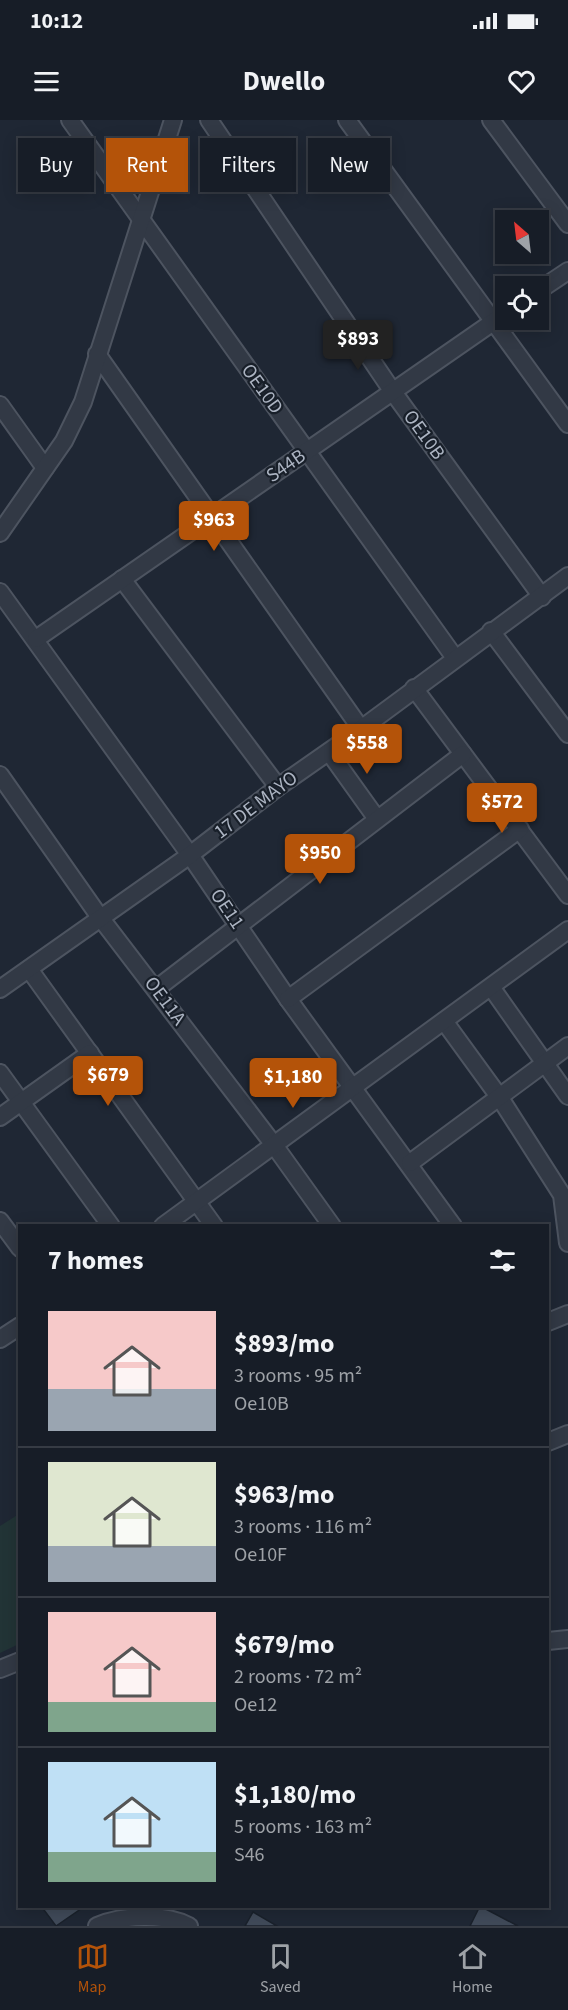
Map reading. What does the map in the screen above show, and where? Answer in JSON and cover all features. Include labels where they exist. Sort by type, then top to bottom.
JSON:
[{"type":"street","name":"OE10D","points":[[70,120],[454,658]]},
{"type":"street","points":[[0,532],[64,441],[83,402],[173,120]]},
{"type":"street","name":"OE10B","points":[[209,120],[393,392],[542,597]]},
{"type":"street","points":[[347,120],[495,311]]},
{"type":"street","points":[[491,120],[568,224]]},
{"type":"street","points":[[549,284],[568,271]]},
{"type":"street","name":"S44B","points":[[36,639],[495,321]]},
{"type":"street","points":[[508,330],[568,424]]},
{"type":"street","points":[[97,354],[361,729]]},
{"type":"street","points":[[0,405],[45,468]]},
{"type":"street","name":"17 DE MAYO","points":[[2,983],[29,969],[99,916],[190,855],[278,787],[361,729],[454,658],[542,597],[568,576]]},
{"type":"street","points":[[122,579],[278,787]]},
{"type":"street","name":"OE11","points":[[0,592],[190,855],[288,999],[410,1163],[452,1224]]},
{"type":"street","points":[[491,631],[568,734]]},
{"type":"street","points":[[414,688],[568,895]]},
{"type":"street","points":[[329,752],[377,819]]},
{"type":"street","points":[[156,989],[463,754]]},
{"type":"street","name":"OE11A","points":[[0,775],[99,916],[274,1144],[331,1224]]},
{"type":"street","points":[[288,999],[520,829]]},
{"type":"street","points":[[166,1224],[568,930]]},
{"type":"street","points":[[29,969],[213,1224]]},
{"type":"street","points":[[491,987],[568,1096]]},
{"type":"street","points":[[444,1021],[500,1098],[562,1195],[568,1243]]},
{"type":"street","points":[[410,1163],[568,1046]]},
{"type":"street","points":[[0,1118],[90,1053]]},
{"type":"street","points":[[0,1073],[110,1224]]},
{"type":"street","points":[[0,1221],[18,1245]]},
{"type":"street","points":[[549,1322],[568,1314]]},
{"type":"street","points":[[0,1339],[18,1327]]},
{"type":"street","points":[[549,1442],[568,1434]]},
{"type":"street","points":[[549,1641],[568,1639]]},
{"type":"street","points":[[0,1669],[18,1661]]},
{"type":"street","points":[[98,1926],[135,1918],[183,1924]]},
{"type":"shaded area","points":[[18,1515],[18,1644],[0,1653],[0,1526]]},
{"type":"building","points":[[42,1908],[82,1908],[56,1926]]},
{"type":"building","points":[[479,1908],[484,1908],[518,1926],[470,1926]]},
{"type":"building","points":[[253,1912],[277,1926],[245,1926]]}]
